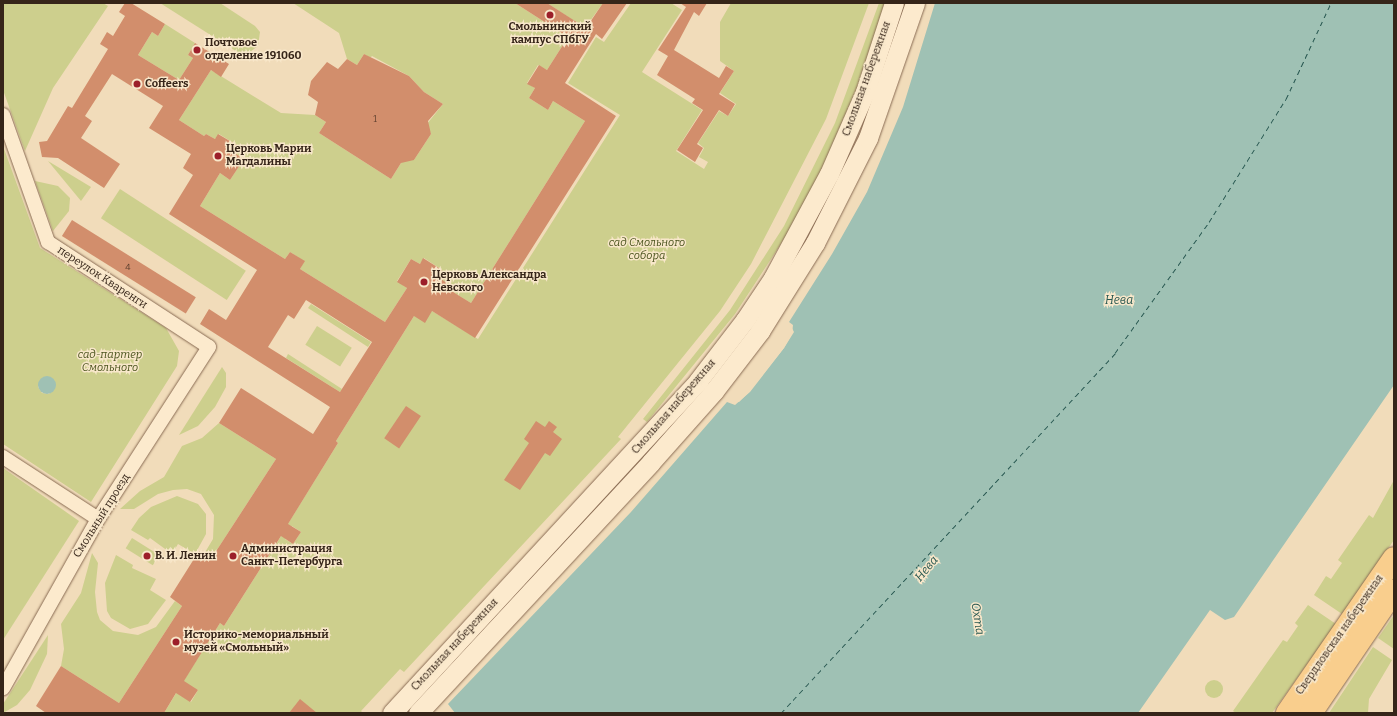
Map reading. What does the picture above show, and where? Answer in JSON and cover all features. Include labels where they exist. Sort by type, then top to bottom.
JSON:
[{"type":"main road","name":"Смольная набережная","points":[[392,713],[698,381],[744,320],[777,271],[832,167],[865,92],[894,3]]},
{"type":"main road","name":"Смольная набережная","points":[[418,713],[714,392],[760,331],[815,244],[868,138],[915,3]]},
{"type":"main road","name":"Свердловская набережная","points":[[1287,712],[1394,558]]},
{"type":"main road","name":"Свердловская набережная","points":[[1311,713],[1394,591]]},
{"type":"street","name":"переулок Кваренги","points":[[3,115],[48,242],[209,347]]},
{"type":"street","name":"Смольный проезд","points":[[3,688],[98,519],[209,347]]},
{"type":"street","points":[[3,457],[98,519]]},
{"type":"green space","points":[[3,3],[103,3],[108,6],[53,88],[25,151],[3,90]]},
{"type":"green space","points":[[160,3],[220,3],[255,26],[260,32],[258,46],[247,54],[239,53]]},
{"type":"green space","points":[[293,3],[515,3],[568,37],[547,70],[538,65],[527,83],[535,88],[529,98],[548,110],[553,101],[585,121],[471,303],[445,287],[447,283],[438,277],[442,270],[424,258],[420,264],[411,259],[397,281],[407,288],[385,322],[300,269],[304,261],[290,252],[285,259],[200,206],[220,173],[230,180],[244,159],[236,154],[240,147],[219,134],[215,139],[206,134],[204,136],[179,120],[211,70],[281,113],[315,115],[326,122],[319,133],[391,179],[403,160],[414,160],[431,134],[427,124],[443,104],[424,92],[409,76],[372,56],[370,58],[364,54],[357,65],[347,59],[339,33]]},
{"type":"green space","points":[[547,3],[603,3],[585,28]]},
{"type":"green space","name":"сад Смольного собора","points":[[631,3],[671,3],[682,10],[642,72],[702,110],[676,151],[704,169],[708,162],[699,157],[704,148],[698,143],[719,111],[728,116],[736,104],[720,93],[734,71],[720,61],[720,22],[731,3],[869,3],[826,119],[751,264],[720,311],[618,437],[621,439],[404,672],[400,669],[361,711],[363,713],[164,713],[178,690],[180,695],[191,702],[198,690],[181,685],[220,623],[224,626],[283,533],[286,535],[285,539],[293,544],[301,532],[292,526],[290,530],[286,527],[338,443],[336,441],[414,316],[432,311],[478,339],[620,115],[568,83],[596,37],[604,42]]},
{"type":"green space","points":[[879,3],[885,3],[857,88],[821,170],[790,230],[735,314],[647,422],[643,419],[730,310],[784,226],[835,123]]},
{"type":"green space","points":[[165,24],[195,43],[188,55],[193,58],[179,80],[138,55],[152,32],[158,36]]},
{"type":"green space","name":"сад-партер Смольного","points":[[3,146],[40,248],[166,328],[179,351],[177,366],[91,502],[3,444]],"holes":[[[44,377],[49,377],[55,387],[49,394],[42,393],[38,387]]]},
{"type":"green space","points":[[48,161],[91,187],[81,201]]},
{"type":"green space","points":[[35,181],[58,186],[70,198],[69,211],[53,231]]},
{"type":"green space","points":[[120,189],[246,271],[227,300],[101,218]]},
{"type":"green space","points":[[311,304],[371,342],[368,347],[308,308]]},
{"type":"green space","points":[[317,326],[352,348],[340,366],[305,345]]},
{"type":"green space","points":[[288,354],[342,389],[340,392],[286,358]]},
{"type":"green space","points":[[222,367],[226,373],[226,387],[215,407],[198,426],[179,435]]},
{"type":"green space","points":[[219,423],[276,459],[211,559],[204,554],[213,539],[214,515],[201,494],[187,489],[173,490],[158,494],[134,509],[120,509],[140,491],[164,477],[182,446],[202,438]]},
{"type":"green space","points":[[3,468],[79,521],[3,640]]},
{"type":"green space","points":[[1394,480],[1394,540],[1342,614],[1314,595],[1326,576],[1331,579],[1342,563],[1338,560],[1369,515],[1373,518]]},
{"type":"green space","points":[[177,496],[198,504],[206,514],[206,534],[195,554],[178,544],[172,554],[150,538],[148,540],[131,530],[139,518],[151,507]]},
{"type":"green space","points":[[132,538],[159,555],[153,565],[126,548]]},
{"type":"green space","points":[[92,553],[98,563],[95,592],[97,612],[100,620],[113,631],[138,635],[156,627],[175,601],[182,606],[119,703],[61,666],[64,649],[61,624],[81,593]]},
{"type":"green space","points":[[116,555],[133,565],[132,568],[156,579],[150,590],[166,600],[148,624],[130,629],[111,618],[107,611],[105,583]]},
{"type":"green space","points":[[1308,605],[1336,624],[1272,713],[1236,713],[1233,711],[1283,640],[1287,642],[1298,626],[1295,623]]},
{"type":"green space","points":[[1394,615],[1394,649],[1378,638]]},
{"type":"green space","points":[[48,635],[47,654],[30,690],[17,705],[3,713],[3,704]]},
{"type":"green space","points":[[1373,647],[1392,660],[1369,699],[1368,713],[1329,713]]},
{"type":"green space","points":[[1214,680],[1220,683],[1223,689],[1220,695],[1214,698],[1208,695],[1205,689],[1208,683]]},
{"type":"water","name":"Нева","points":[[935,3],[1394,3],[1394,385],[1234,617],[1225,620],[1210,610],[1138,713],[455,713],[448,704],[631,512],[727,402],[739,402],[749,392],[784,348],[792,334],[793,325],[789,322],[832,254],[867,192],[903,107]]},
{"type":"water","points":[[47,376],[53,379],[56,385],[53,391],[47,394],[41,391],[38,385],[41,379]]},
{"type":"pier","points":[[789,322],[794,332],[784,348],[750,392],[735,405],[727,402],[737,401],[749,389],[781,348],[792,331]]},
{"type":"building","points":[[125,3],[131,3],[165,24],[158,36],[152,32],[138,55],[179,80],[193,58],[188,55],[195,43],[229,64],[221,77],[211,70],[179,120],[204,136],[206,134],[215,139],[218,134],[240,147],[236,154],[244,159],[230,180],[220,173],[200,206],[285,259],[290,252],[305,261],[300,269],[385,322],[407,288],[397,282],[411,259],[420,264],[423,258],[442,270],[438,277],[447,283],[445,287],[471,303],[585,121],[553,101],[548,110],[529,98],[535,88],[527,84],[539,65],[547,70],[568,37],[515,3],[547,3],[586,28],[603,3],[627,3],[602,39],[596,34],[565,83],[616,116],[475,338],[432,311],[425,323],[414,316],[336,441],[338,443],[288,524],[301,532],[293,544],[281,536],[224,626],[220,623],[184,681],[198,690],[190,702],[176,693],[164,713],[46,713],[36,706],[61,666],[119,703],[182,606],[170,597],[199,551],[211,559],[276,459],[219,423],[241,388],[313,434],[330,407],[200,324],[209,309],[226,320],[257,270],[169,214],[193,175],[183,168],[191,154],[149,128],[163,106],[112,74],[85,116],[92,121],[81,138],[120,164],[104,188],[58,158],[42,157],[39,142],[47,141],[68,106],[72,108],[108,49],[100,44],[107,32],[113,36],[125,16],[119,12]],"holes":[[[306,300],[372,342],[340,392],[268,347],[288,315],[294,319]]]},
{"type":"building","points":[[680,3],[707,3],[699,16],[694,12],[674,50],[719,78],[726,66],[734,71],[719,94],[735,104],[728,116],[719,110],[697,144],[703,148],[695,162],[677,150],[703,110],[692,103],[695,99],[657,75],[668,56],[658,50],[686,7]]},
{"type":"building","points":[[364,54],[409,76],[424,92],[443,104],[428,121],[431,134],[414,160],[401,163],[391,179],[319,133],[326,122],[315,115],[318,102],[308,95],[311,81],[327,62],[338,69],[347,59],[357,65]]},
{"type":"building","points":[[72,220],[196,297],[186,313],[62,236]]},
{"type":"building","points":[[406,406],[421,416],[399,448],[384,438]]},
{"type":"building","points":[[536,421],[545,427],[549,421],[557,427],[553,432],[562,439],[550,456],[545,453],[520,490],[504,480],[529,443],[524,439]]},
{"type":"building","points":[[300,699],[317,713],[289,713]]},
{"type":"ferry route","points":[[781,713],[1115,353],[1209,222],[1286,99],[1331,3]]},
{"type":"place","name":"Смольнинский кампус СПбГУ","points":[[550,15]]},
{"type":"place","name":"Почтовое отделение 191060","points":[[197,50]]},
{"type":"place","name":"Coffeers","points":[[137,84]]},
{"type":"place","name":"Церковь Марии Магдалины","points":[[218,156]]},
{"type":"place","name":"Церковь Александра Невского","points":[[424,282]]},
{"type":"place","name":"В. И. Ленин","points":[[147,556]]},
{"type":"place","name":"Администрация Санкт-Петербурга","points":[[233,556]]},
{"type":"place","name":"Историко-мемориальный музей «Смольный»","points":[[176,642]]},
{"type":"water label","name":"Охта","points":[[977,619]]}]
